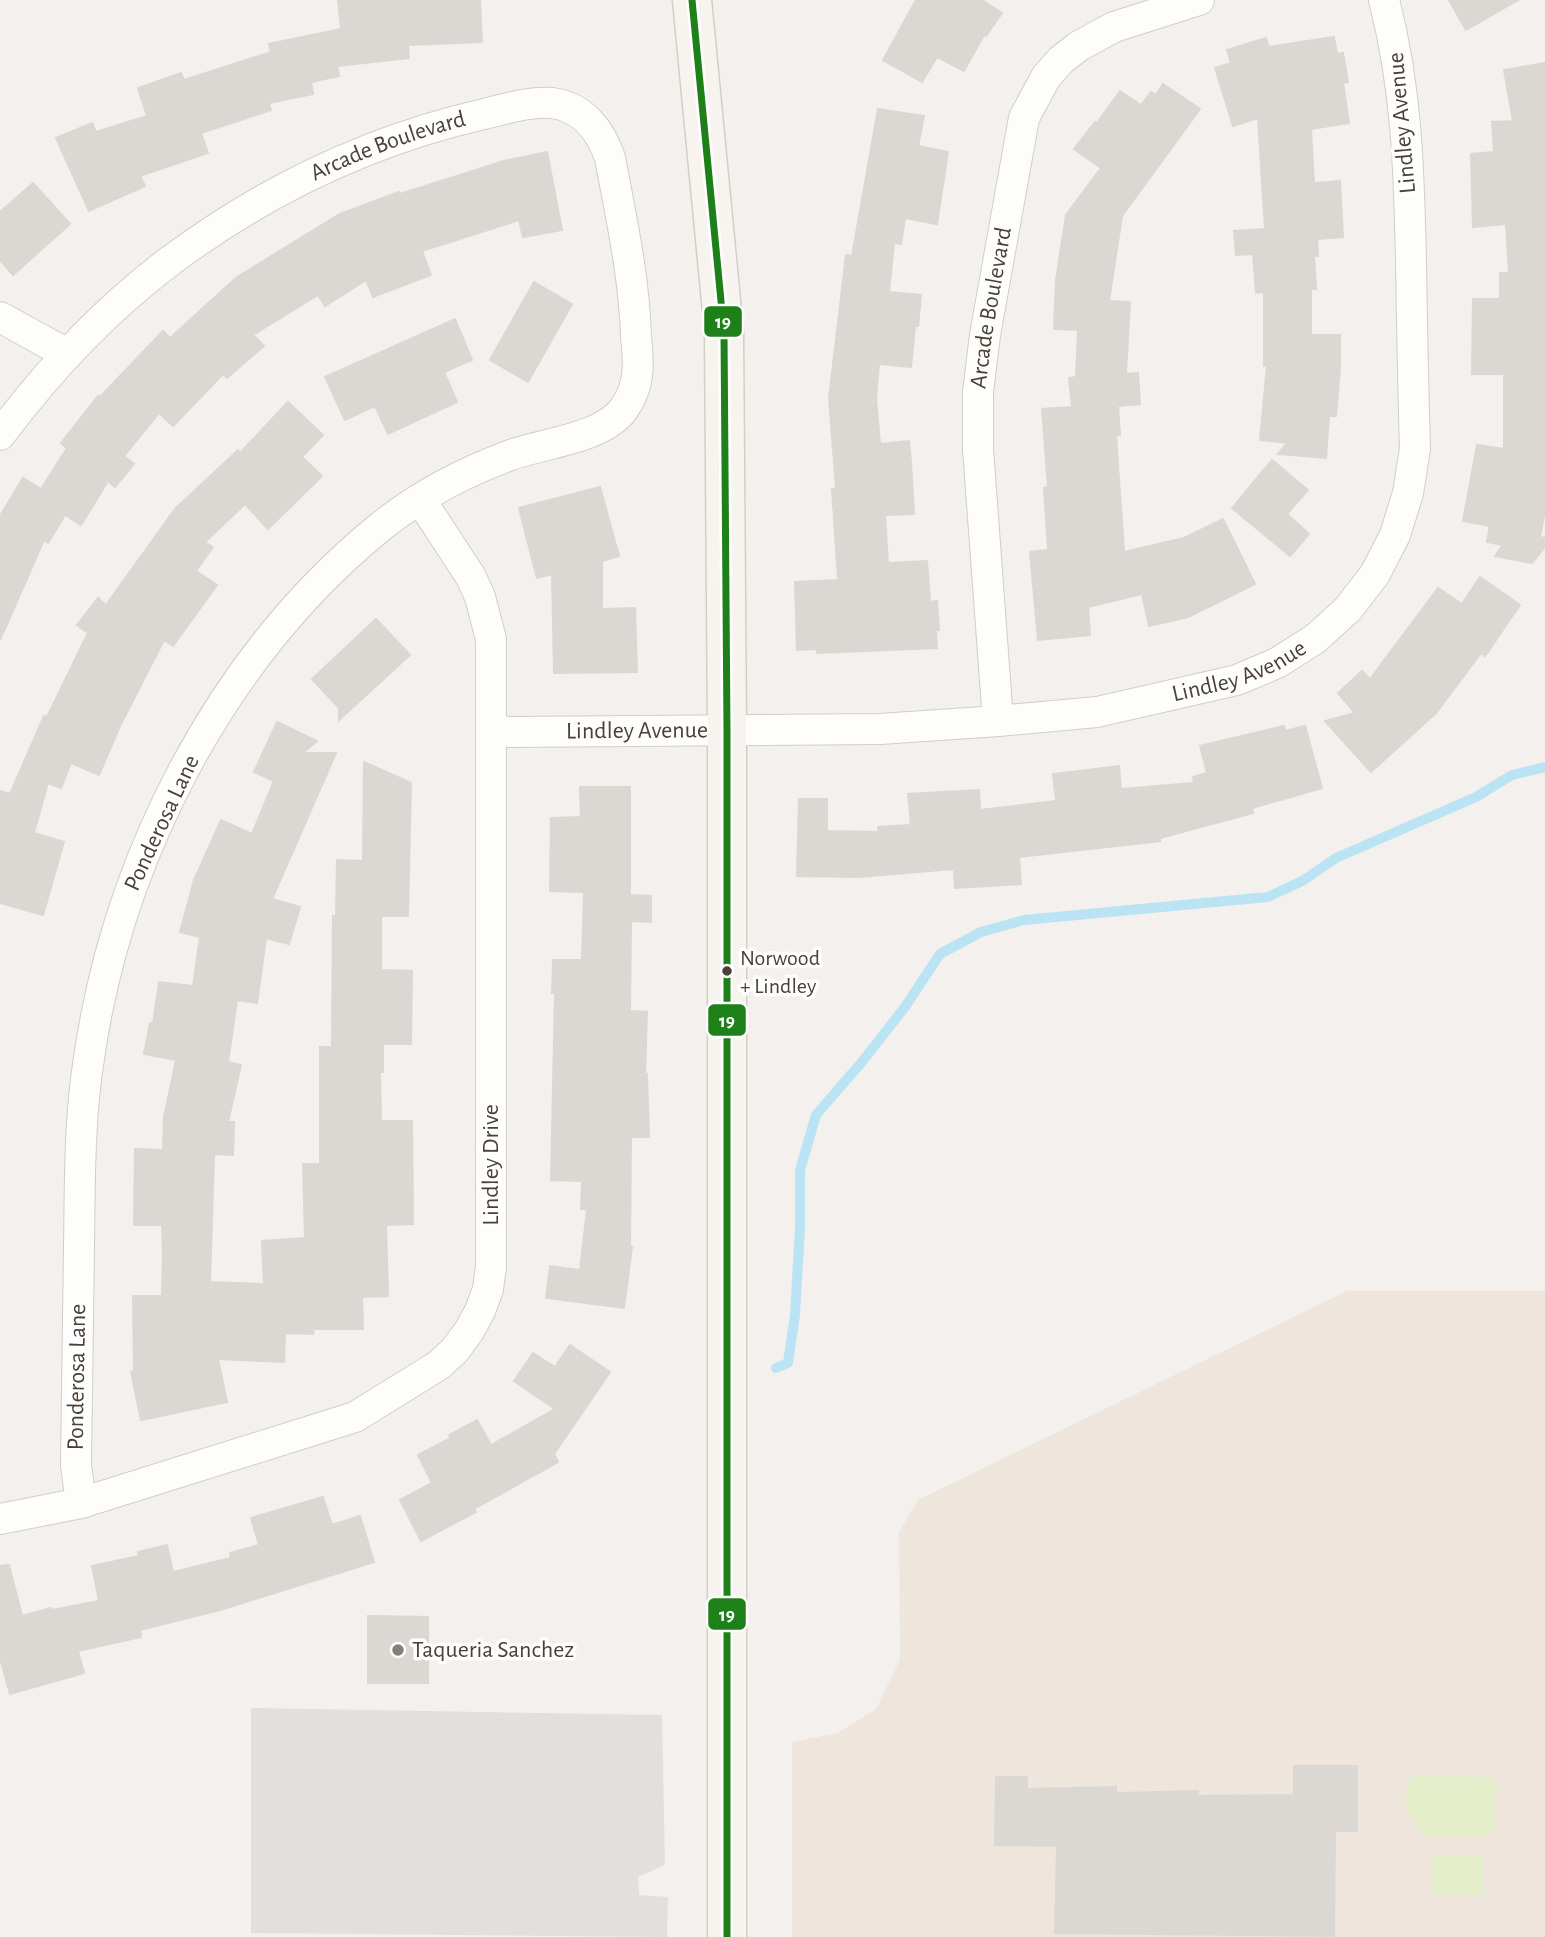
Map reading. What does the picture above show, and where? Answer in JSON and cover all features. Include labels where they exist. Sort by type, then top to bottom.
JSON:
[{"type":"main road","points":[[692,0],[724,332],[727,731],[727,1937]]},
{"type":"street","name":"Arcade Boulevard","points":[[998,721],[978,449],[978,392],[987,322],[1024,118],[1046,77],[1061,60],[1079,46],[1114,27],[1199,0]]},
{"type":"street","name":"Lindley Avenue","points":[[492,732],[880,729],[1097,712],[1237,680],[1278,663],[1315,639],[1348,609],[1380,564],[1395,535],[1408,493],[1415,449],[1409,158],[1398,58],[1384,0]]},
{"type":"street","name":"Arcade Boulevard","points":[[0,435],[67,354],[125,298],[169,261],[240,213],[316,172],[367,149],[449,122],[533,103],[554,103],[578,112],[590,121],[605,143],[635,291],[638,365]]},
{"type":"street","points":[[0,317],[67,354]]},
{"type":"street","name":"Ponderosa Lane","points":[[81,1503],[76,1465],[80,1151],[88,1061],[99,1001],[121,914],[154,830],[195,749],[226,698],[281,626],[343,559],[382,525],[420,499],[466,474],[512,454],[604,427],[621,413],[633,394],[638,365]]},
{"type":"street","name":"Lindley Drive","points":[[0,1519],[81,1503],[355,1417],[439,1365],[470,1331],[480,1311],[488,1289],[491,1267],[491,639],[480,597],[471,577],[420,499]]},
{"type":"shaded area","points":[[1347,1291],[1545,1291],[1545,1937],[792,1937],[792,1742],[838,1733],[876,1709],[900,1660],[899,1532],[918,1500]]},
{"type":"shaded area","points":[[251,1708],[662,1715],[665,1865],[638,1877],[639,1895],[668,1897],[667,1937],[251,1933]]},
{"type":"green space","points":[[1416,1776],[1490,1777],[1497,1783],[1496,1830],[1486,1837],[1424,1837],[1406,1810],[1407,1782]]},
{"type":"green space","points":[[1432,1856],[1484,1856],[1484,1895],[1431,1894]]},
{"type":"building","points":[[338,0],[480,0],[482,42],[408,45],[409,58],[337,66],[339,76],[311,82],[313,94],[269,103],[271,110],[201,133],[208,153],[140,176],[145,186],[89,211],[56,138],[92,123],[96,132],[147,116],[138,88],[181,73],[184,80],[271,52],[269,44],[341,29]]},
{"type":"building","points":[[916,0],[982,0],[1002,13],[986,36],[984,35],[964,71],[937,57],[922,82],[883,60]]},
{"type":"building","points":[[1449,0],[1518,0],[1466,30]]},
{"type":"building","points":[[1334,37],[1337,54],[1343,53],[1348,82],[1343,83],[1349,123],[1311,129],[1314,183],[1340,181],[1343,237],[1317,239],[1318,256],[1314,256],[1316,289],[1311,289],[1311,335],[1340,335],[1336,416],[1329,416],[1326,458],[1278,454],[1287,443],[1260,440],[1267,366],[1264,366],[1264,292],[1256,293],[1253,254],[1236,255],[1234,231],[1265,229],[1258,118],[1233,126],[1215,68],[1231,63],[1227,50],[1266,38],[1269,47]]},
{"type":"building","points":[[1545,63],[1545,510],[1540,537],[1545,538],[1545,547],[1532,563],[1495,556],[1503,545],[1487,542],[1490,526],[1463,521],[1477,445],[1504,449],[1504,374],[1472,374],[1473,299],[1500,299],[1500,273],[1509,273],[1506,224],[1473,227],[1471,154],[1494,152],[1492,122],[1513,121],[1504,70]]},
{"type":"building","points":[[1163,84],[1200,109],[1122,216],[1109,301],[1130,302],[1126,374],[1138,373],[1140,404],[1118,406],[1120,435],[1116,435],[1124,552],[1184,538],[1223,519],[1255,584],[1188,617],[1149,626],[1142,594],[1088,607],[1090,635],[1038,640],[1030,552],[1048,550],[1044,488],[1048,487],[1042,409],[1072,407],[1069,378],[1076,377],[1078,330],[1054,329],[1056,280],[1066,215],[1101,168],[1074,149],[1120,91],[1141,105],[1151,92],[1156,95]]},
{"type":"building","points":[[878,109],[924,116],[918,146],[948,152],[937,224],[905,218],[901,244],[894,243],[889,292],[921,295],[918,326],[915,326],[911,367],[879,364],[876,398],[880,444],[909,441],[911,462],[914,514],[885,515],[888,563],[927,561],[930,602],[937,601],[937,648],[817,653],[817,649],[797,650],[795,582],[838,580],[832,489],[836,489],[829,398],[846,255],[852,256]]},
{"type":"building","points":[[547,152],[562,230],[523,237],[519,220],[422,251],[431,275],[373,297],[366,280],[325,306],[318,295],[253,335],[264,346],[227,378],[223,374],[173,426],[159,413],[124,456],[134,464],[115,487],[108,481],[81,525],[65,515],[48,543],[44,540],[0,640],[0,516],[23,478],[41,489],[67,448],[61,443],[98,396],[100,397],[163,331],[170,338],[237,277],[340,214],[399,192],[400,194],[504,161]]},
{"type":"building","points":[[33,183],[70,224],[13,275],[0,260],[0,212]]},
{"type":"building","points":[[534,282],[572,304],[528,382],[490,360]]},
{"type":"building","points":[[455,319],[472,360],[444,372],[457,402],[388,434],[375,406],[345,420],[325,377]]},
{"type":"building","points":[[288,402],[323,435],[302,457],[322,476],[268,529],[245,504],[205,542],[213,547],[196,571],[217,585],[173,646],[164,640],[120,726],[99,775],[71,763],[61,788],[48,783],[34,833],[64,842],[43,915],[0,903],[0,791],[10,794],[44,716],[47,717],[88,633],[77,625],[98,598],[106,605],[175,509],[238,450],[240,453]]},
{"type":"building","points":[[1272,460],[1308,490],[1287,514],[1309,534],[1290,556],[1232,508]]},
{"type":"building","points":[[600,487],[619,556],[602,561],[602,609],[635,608],[637,672],[554,673],[552,574],[537,578],[519,508]]},
{"type":"building","points":[[1480,577],[1520,605],[1485,656],[1481,653],[1436,713],[1371,772],[1325,721],[1355,713],[1338,693],[1362,671],[1370,679],[1438,588],[1462,604]]},
{"type":"building","points":[[376,619],[410,655],[339,720],[339,708],[312,679]]},
{"type":"building","points":[[277,722],[317,741],[303,753],[336,753],[272,899],[300,907],[289,944],[266,938],[257,1003],[237,1000],[228,1062],[241,1065],[228,1122],[234,1122],[233,1155],[214,1154],[210,1282],[264,1284],[262,1241],[305,1238],[303,1164],[320,1164],[320,1047],[332,1047],[333,916],[336,917],[337,860],[363,861],[364,762],[411,783],[408,916],[381,916],[381,970],[412,971],[411,1044],[383,1044],[383,1072],[380,1072],[381,1121],[412,1121],[413,1224],[386,1225],[388,1296],[362,1297],[363,1329],[314,1329],[313,1334],[285,1333],[284,1362],[218,1359],[227,1402],[141,1420],[131,1372],[134,1371],[133,1296],[162,1296],[163,1253],[162,1225],[134,1225],[135,1149],[163,1150],[164,1117],[176,1060],[144,1054],[150,1023],[153,1024],[159,982],[193,986],[200,937],[180,932],[194,880],[221,820],[252,834],[274,781],[254,772]]},
{"type":"building","points":[[1284,726],[1285,731],[1305,726],[1322,788],[1252,808],[1253,813],[1160,838],[1160,841],[1019,857],[1021,884],[955,888],[954,869],[858,877],[797,876],[799,799],[827,799],[827,831],[879,832],[878,827],[911,825],[908,794],[979,790],[980,810],[1056,801],[1053,774],[1119,766],[1121,789],[1194,783],[1193,777],[1207,773],[1200,746]]},
{"type":"building","points":[[580,787],[630,787],[630,895],[651,896],[651,922],[631,921],[630,1011],[647,1012],[645,1075],[647,1074],[649,1137],[631,1137],[632,1247],[624,1308],[546,1298],[550,1266],[580,1270],[587,1209],[581,1209],[582,1181],[551,1180],[555,993],[552,993],[553,960],[582,960],[584,892],[550,891],[551,818],[581,817]]},
{"type":"building","points":[[570,1345],[610,1372],[554,1454],[558,1462],[474,1509],[476,1512],[421,1541],[400,1500],[432,1483],[418,1455],[451,1438],[449,1435],[477,1420],[491,1445],[555,1409],[514,1381],[533,1353],[555,1367]]},
{"type":"building","points":[[323,1497],[332,1525],[360,1516],[374,1562],[220,1610],[140,1630],[141,1637],[78,1651],[84,1673],[10,1694],[0,1658],[0,1566],[9,1565],[22,1616],[51,1608],[52,1610],[99,1601],[92,1566],[139,1556],[138,1552],[167,1545],[173,1572],[231,1558],[230,1553],[259,1545],[251,1518]]},
{"type":"building","name":"Taqueria Sanchez","points":[[368,1616],[428,1617],[428,1683],[368,1683]]},
{"type":"building","points":[[1294,1766],[1357,1766],[1357,1831],[1335,1831],[1334,1936],[1055,1933],[1057,1846],[995,1845],[996,1777],[1027,1777],[1027,1789],[1116,1787],[1116,1793],[1198,1791],[1198,1796],[1294,1795]]},
{"type":"waterway","points":[[776,1368],[788,1363],[795,1315],[800,1170],[816,1115],[905,1007],[940,954],[981,932],[1024,920],[1268,897],[1304,880],[1336,858],[1476,797],[1512,775],[1545,767]]},
{"type":"transit line","name":"19","points":[[692,0],[724,332],[727,731],[727,1937]]},
{"type":"place","name":"Norwood + Lindley","points":[[727,971]]},
{"type":"place","name":"Taqueria Sanchez","points":[[398,1650]]}]
